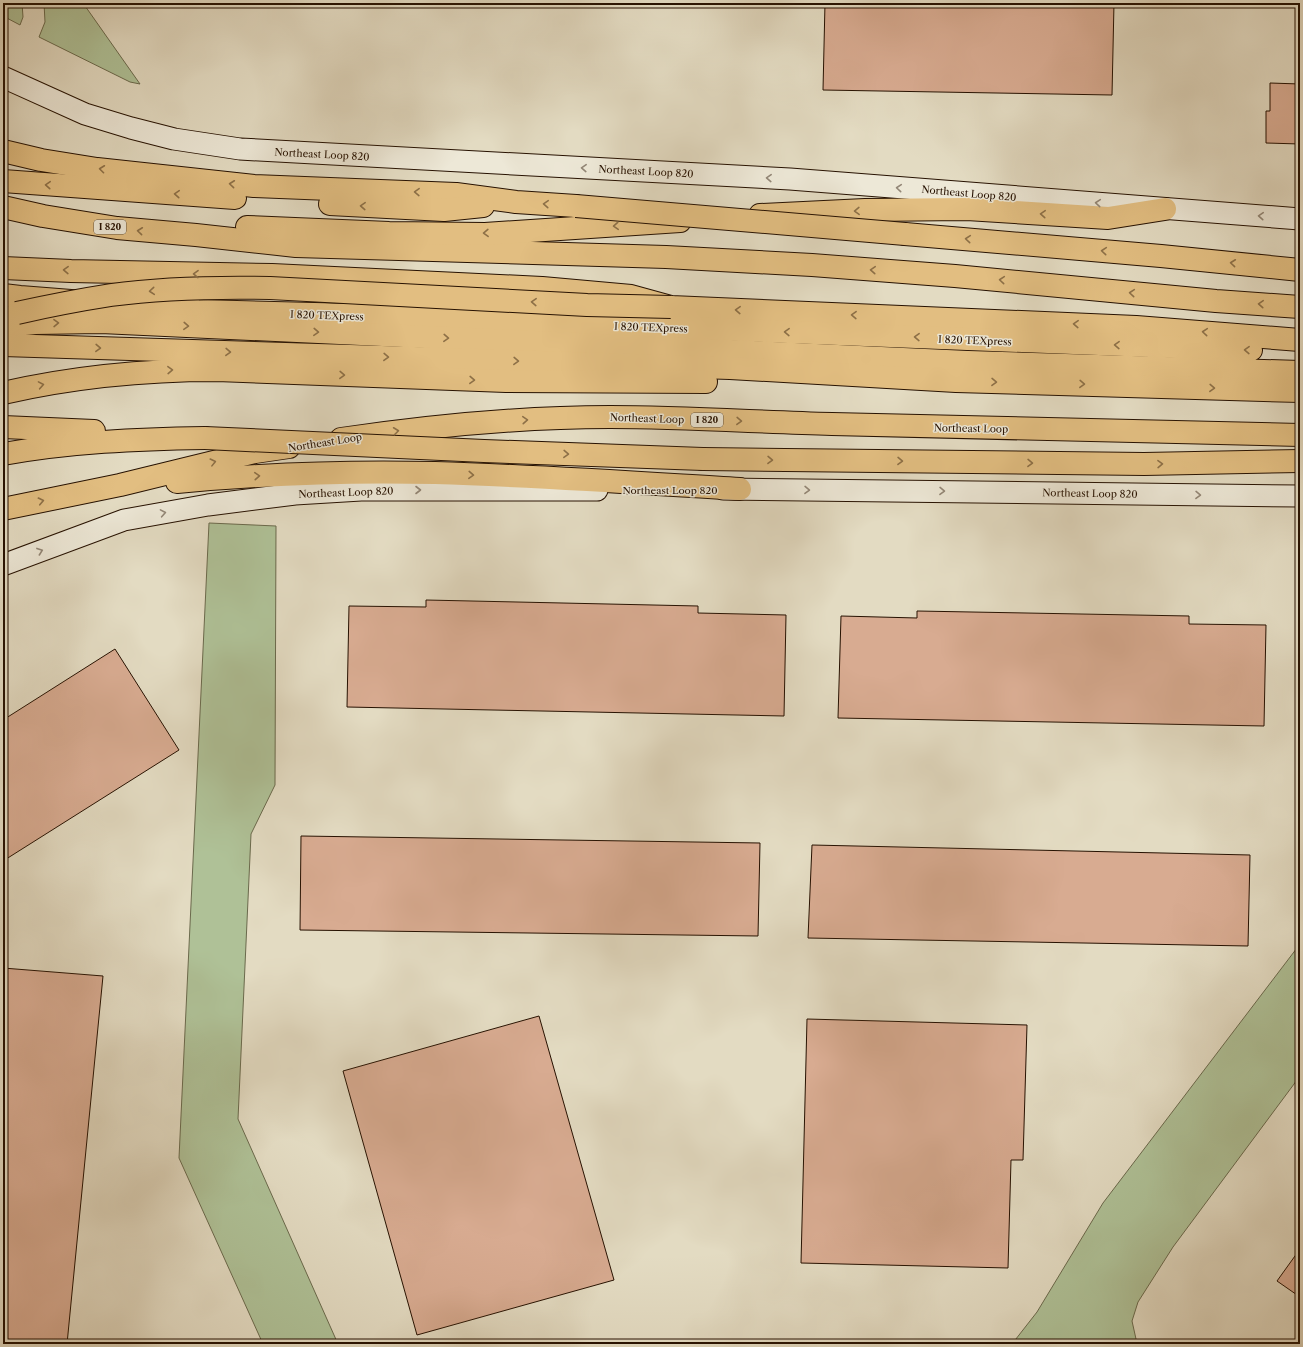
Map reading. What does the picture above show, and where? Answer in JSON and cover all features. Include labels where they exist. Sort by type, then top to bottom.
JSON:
[{"type":"highway","points":[[3,152],[97,169],[254,186],[456,194],[516,202],[1154,255],[1300,270]]},
{"type":"highway","points":[[3,181],[253,200],[444,210],[516,202]]},
{"type":"highway","name":"I 820","points":[[3,207],[43,216],[116,228],[296,246],[666,257],[812,265],[955,276],[1216,301],[1300,306]]},
{"type":"highway","points":[[196,235],[219,226],[389,233],[485,234],[775,214],[967,209],[1108,218],[1165,209]]},
{"type":"highway","points":[[3,268],[280,276],[542,288],[631,296],[671,307]]},
{"type":"highway","points":[[3,317],[58,304],[112,295],[201,288],[270,288],[587,305],[671,307],[1136,327],[1300,340]]},
{"type":"highway","name":"I 820 TEXpress","points":[[3,295],[20,298],[198,311],[1300,352]]},
{"type":"highway","name":"I 820 TEXpress","points":[[3,326],[35,323],[101,322],[960,361],[1300,372]]},
{"type":"highway","points":[[3,345],[722,368],[956,381],[1300,391]]},
{"type":"highway","points":[[3,393],[71,380],[149,371],[183,370],[506,381],[956,381]]},
{"type":"highway","name":"Northeast Loop","points":[[3,509],[120,485],[255,452],[394,431],[535,419],[610,417],[1300,436]]},
{"type":"highway","points":[[3,427],[484,451],[704,459],[1144,464],[1300,461]]},
{"type":"highway","points":[[3,454],[42,447],[94,442],[205,438]]},
{"type":"highway","points":[[120,485],[290,474],[435,473],[740,489]]},
{"type":"main road","name":"Northeast Loop 820","points":[[3,77],[85,114],[174,139],[240,149],[774,178],[1300,219]]},
{"type":"main road","name":"Northeast Loop 820","points":[[3,565],[124,520],[208,504],[295,494],[361,490],[740,489],[1300,496]]},
{"type":"green space","points":[[3,3],[22,3],[23,17],[20,25],[3,16]]},
{"type":"green space","points":[[44,3],[83,3],[140,84],[130,82],[39,37],[45,22]]},
{"type":"green space","points":[[209,523],[276,526],[275,785],[251,834],[238,1119],[338,1344],[263,1344],[179,1158]]},
{"type":"green space","points":[[1300,944],[1300,1076],[1173,1247],[1138,1302],[1132,1321],[1136,1339],[1139,1344],[1012,1344],[1037,1312],[1103,1203]]},
{"type":"building","points":[[825,3],[1114,3],[1112,95],[823,90]]},
{"type":"building","points":[[1270,83],[1300,84],[1300,144],[1266,143],[1266,111],[1270,111]]},
{"type":"building","points":[[426,600],[698,606],[698,613],[786,615],[784,716],[347,707],[349,606],[426,607]]},
{"type":"building","points":[[917,611],[1189,616],[1189,624],[1266,625],[1264,726],[838,718],[841,616],[917,618]]},
{"type":"building","points":[[115,649],[179,750],[3,861],[3,720]]},
{"type":"building","points":[[301,836],[760,843],[758,936],[300,930]]},
{"type":"building","points":[[812,845],[1250,855],[1248,946],[808,938]]},
{"type":"building","points":[[3,968],[103,976],[67,1344],[3,1344]]},
{"type":"building","points":[[539,1016],[614,1280],[417,1335],[343,1071]]},
{"type":"building","points":[[807,1019],[1027,1025],[1023,1160],[1011,1160],[1008,1268],[801,1263]]},
{"type":"building","points":[[1300,1249],[1300,1297],[1277,1281]]}]
